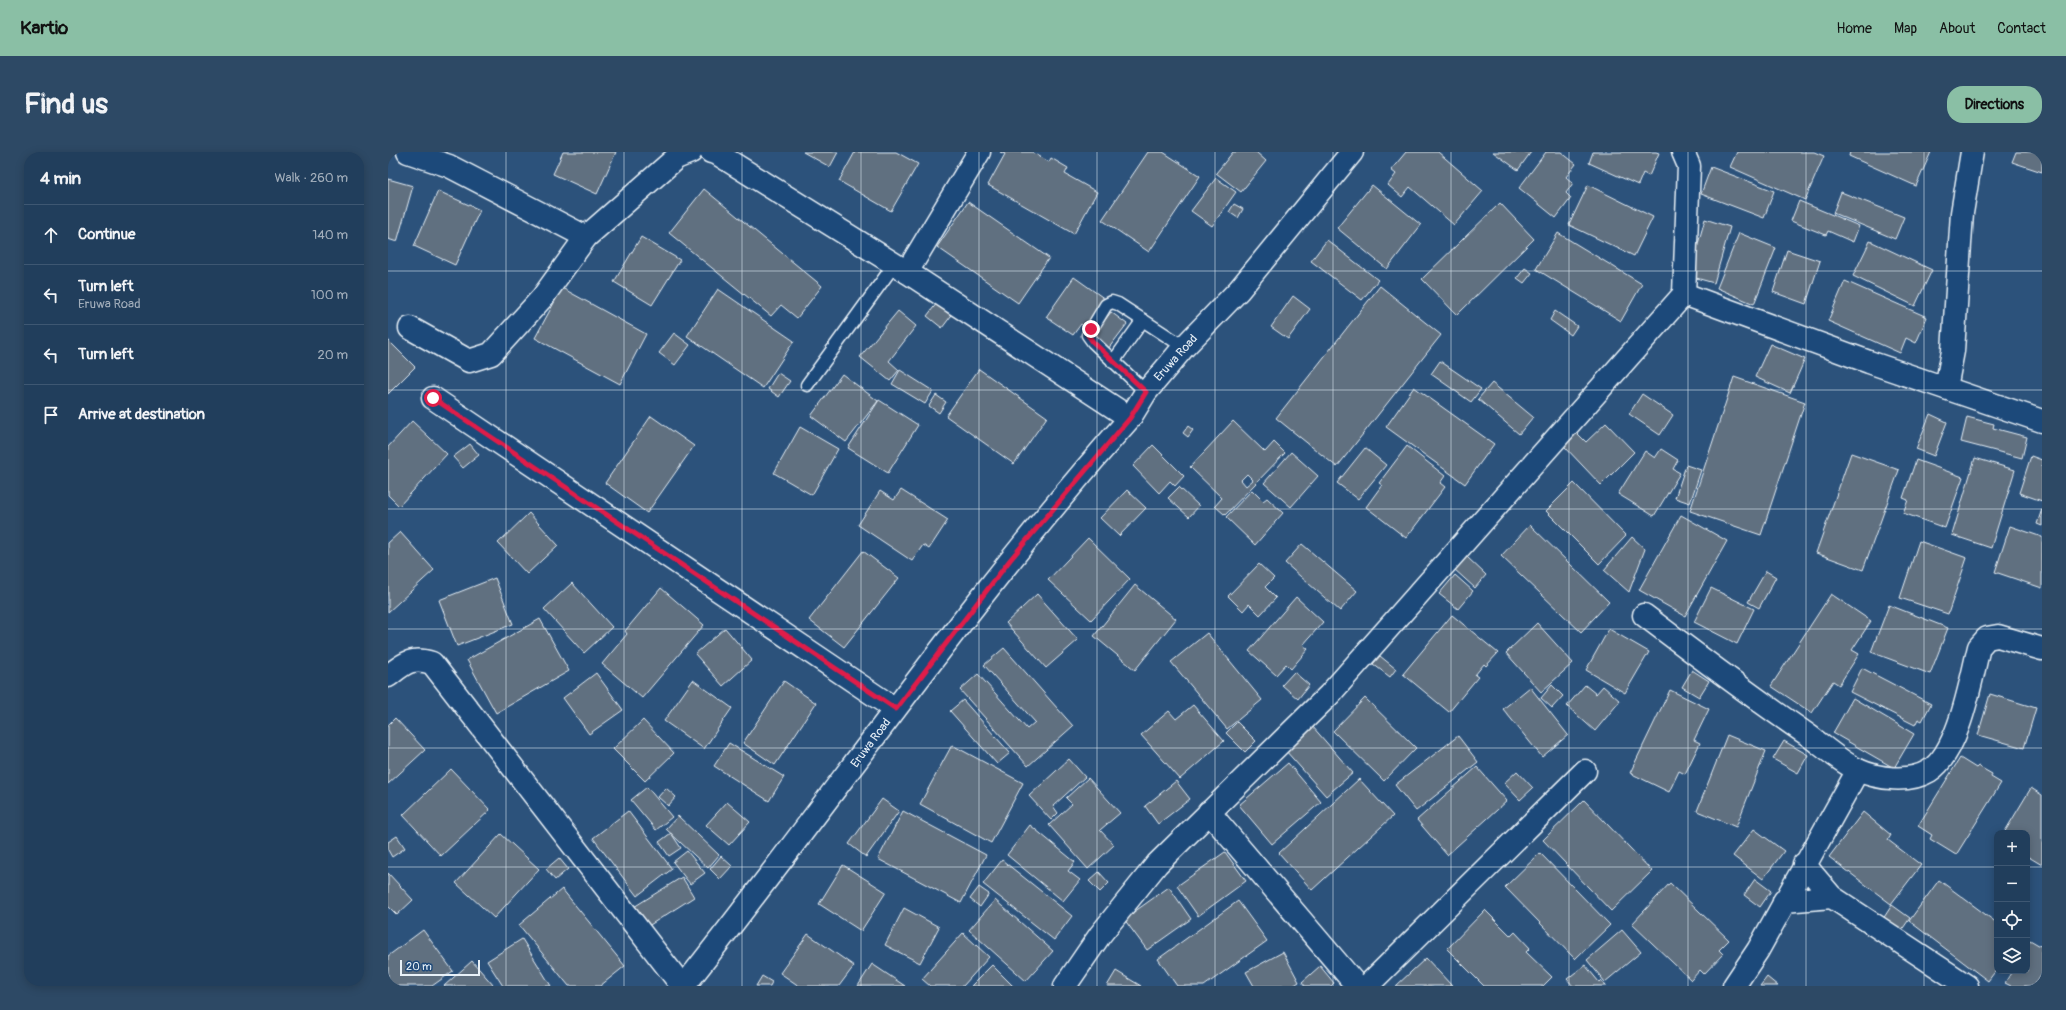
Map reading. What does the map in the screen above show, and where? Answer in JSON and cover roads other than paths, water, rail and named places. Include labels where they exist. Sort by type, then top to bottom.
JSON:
[{"type":"street","points":[[408,152],[449,166],[586,236]]},
{"type":"street","points":[[410,328],[469,361],[491,354],[542,298],[586,236],[676,158],[691,152]]},
{"type":"street","points":[[711,152],[716,153],[900,268],[1130,418]]},
{"type":"street","points":[[900,268],[979,152]]},
{"type":"street","name":"Eruwa Road","points":[[683,986],[748,905],[1010,560],[1130,418],[1146,392],[1184,347],[1239,290],[1352,152]]},
{"type":"street","points":[[1946,388],[1953,351],[1962,213],[1972,152]]},
{"type":"street","points":[[1065,986],[1100,935],[1157,864],[1329,695],[1684,294],[1688,157]]},
{"type":"street","points":[[1684,294],[1869,362],[2042,421]]},
{"type":"street","points":[[433,398],[896,709]]},
{"type":"street","points":[[1644,614],[1762,704],[1858,770],[1889,778],[1910,777],[1929,771],[1945,756],[1962,717],[1979,647],[1987,638],[1998,636],[2042,649]]},
{"type":"street","points":[[388,676],[406,662],[420,659],[432,663],[683,986]]},
{"type":"street","points":[[1734,986],[1758,950],[1804,864],[1858,770]]},
{"type":"street","points":[[1367,986],[1585,771]]},
{"type":"street","points":[[1209,812],[1357,986]]},
{"type":"street","points":[[1804,864],[1832,897],[1967,986]]},
{"type":"street","points":[[1784,901],[1832,897]]},
{"type":"lane","points":[[807,385],[900,268]]},
{"type":"lane","points":[[1146,392],[1113,362],[1088,335],[1106,305],[1112,302],[1118,304],[1184,347]]},
{"type":"lane","points":[[1113,362],[1143,320]]}]
